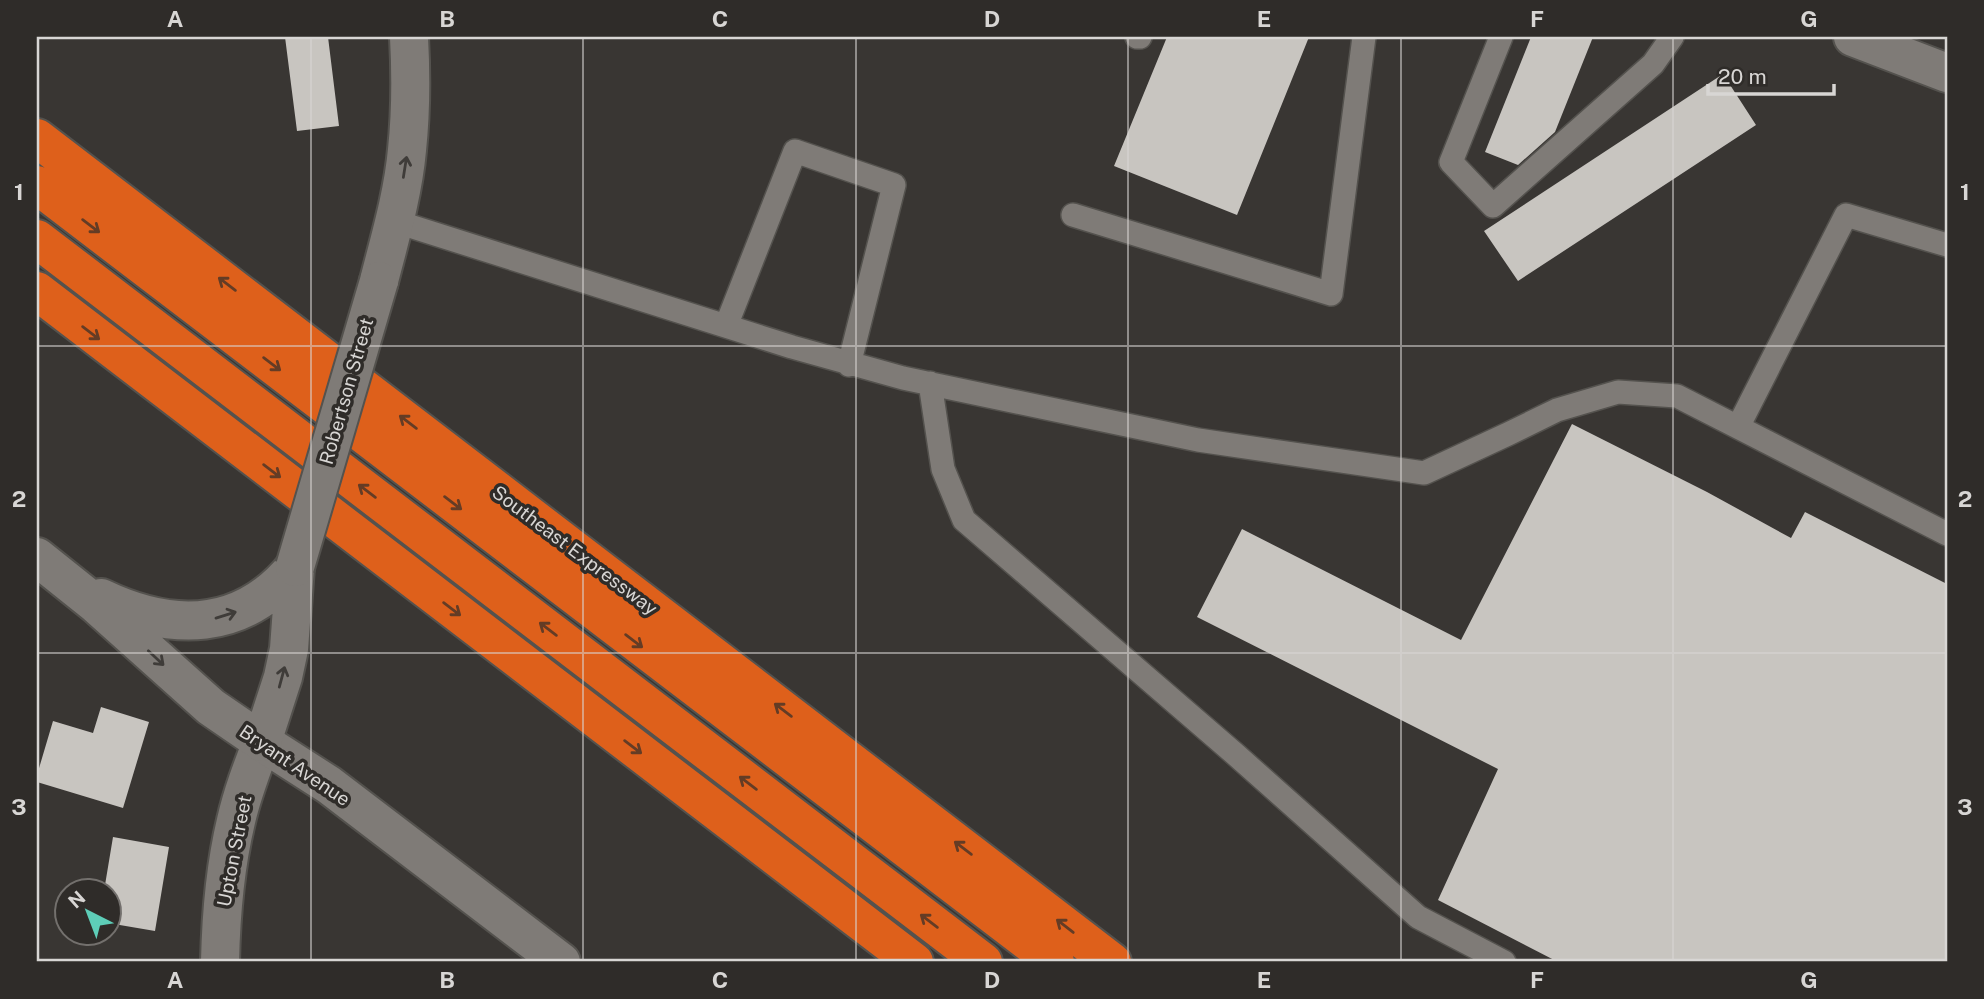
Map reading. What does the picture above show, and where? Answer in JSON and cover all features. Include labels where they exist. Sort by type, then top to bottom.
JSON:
[{"type":"highway","name":"Southeast Expressway","points":[[37,138],[1112,962]]},
{"type":"highway","points":[[37,185],[1055,962]]},
{"type":"highway","points":[[37,239],[983,962]]},
{"type":"highway","points":[[37,291],[914,962]]},
{"type":"main road","name":"Robertson Street","points":[[261,742],[283,677],[289,649],[295,567],[394,221],[407,150],[410,110],[409,37]]},
{"type":"main road","points":[[1853,37],[1947,73]]},
{"type":"main road","name":"Bryant Avenue","points":[[37,557],[97,604],[211,707],[329,785],[561,962]]},
{"type":"main road","points":[[68,581],[130,611],[159,619],[185,621],[212,619],[252,605],[271,593],[295,567]]},
{"type":"main road","name":"Upton Street","points":[[219,962],[220,919],[231,843],[261,742]]},
{"type":"lane","points":[[1073,215],[1331,294],[1364,37]]},
{"type":"lane","points":[[1501,37],[1451,162],[1493,206],[1653,64],[1672,37]]},
{"type":"lane","points":[[726,326],[795,151],[894,185],[849,365]]},
{"type":"lane","points":[[1738,427],[1846,215],[1947,246]]},
{"type":"lane","points":[[394,221],[849,365],[1198,440],[1424,473],[1556,410],[1618,392],[1677,396],[1947,534]]},
{"type":"lane","points":[[930,383],[943,469],[964,520],[1235,754],[1418,917],[1504,962]]},
{"type":"building","points":[[285,37],[328,37],[339,126],[297,131]]},
{"type":"building","points":[[1167,37],[1309,37],[1237,215],[1114,166]]},
{"type":"building","points":[[1531,37],[1593,37],[1555,132],[1518,165],[1485,152]]},
{"type":"building","points":[[1723,74],[1756,125],[1518,281],[1484,231]]},
{"type":"building","points":[[1572,424],[1791,538],[1805,512],[1947,584],[1947,962],[1558,962],[1438,900],[1498,769],[1197,617],[1242,529],[1461,640]]},
{"type":"building","points":[[101,707],[149,722],[123,808],[37,782],[53,721],[93,733]]},
{"type":"building","points":[[113,837],[169,847],[155,931],[122,925],[122,876],[106,876]]}]
